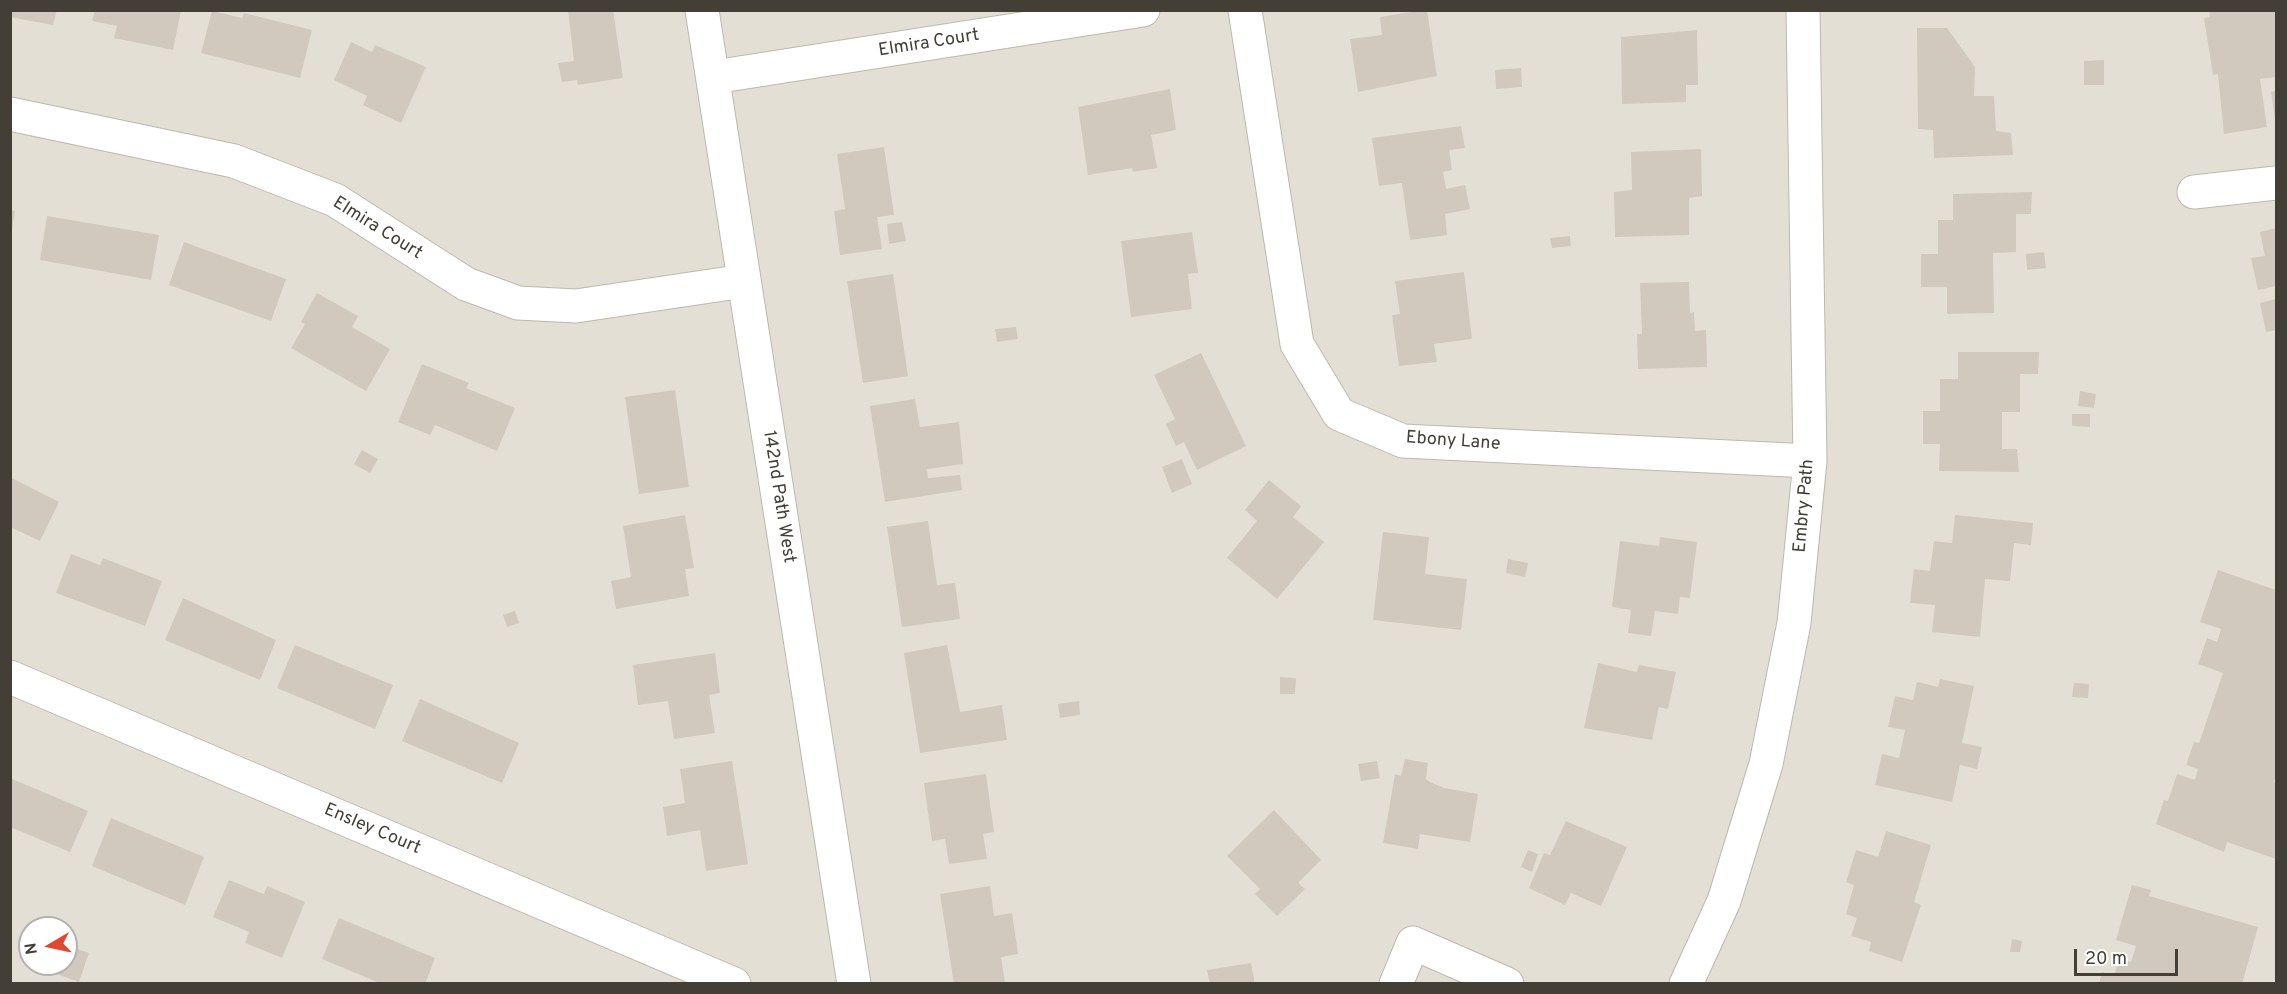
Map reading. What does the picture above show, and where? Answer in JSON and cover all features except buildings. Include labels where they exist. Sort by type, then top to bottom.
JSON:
[{"type":"street","name":"142nd Path West","points":[[702,10],[855,984]]},
{"type":"street","name":"Elmira Court","points":[[714,77],[1143,10]]},
{"type":"street","name":"Ebony Lane","points":[[1245,10],[1297,344],[1339,414],[1403,441],[1810,461]]},
{"type":"street","name":"Embry Path","points":[[1686,984],[1724,901],[1766,764],[1794,623],[1810,461],[1803,10]]},
{"type":"street","name":"Elmira Court","points":[[10,114],[234,161],[335,200],[466,284],[518,303],[576,306],[744,280]]},
{"type":"street","points":[[2194,192],[2277,183]]},
{"type":"street","name":"Ensley Court","points":[[10,677],[734,984]]},
{"type":"street","points":[[1396,984],[1413,943],[1507,984]]},
{"type":"shaded area","points":[[10,11],[2276,11],[2276,983],[11,983]]}]
